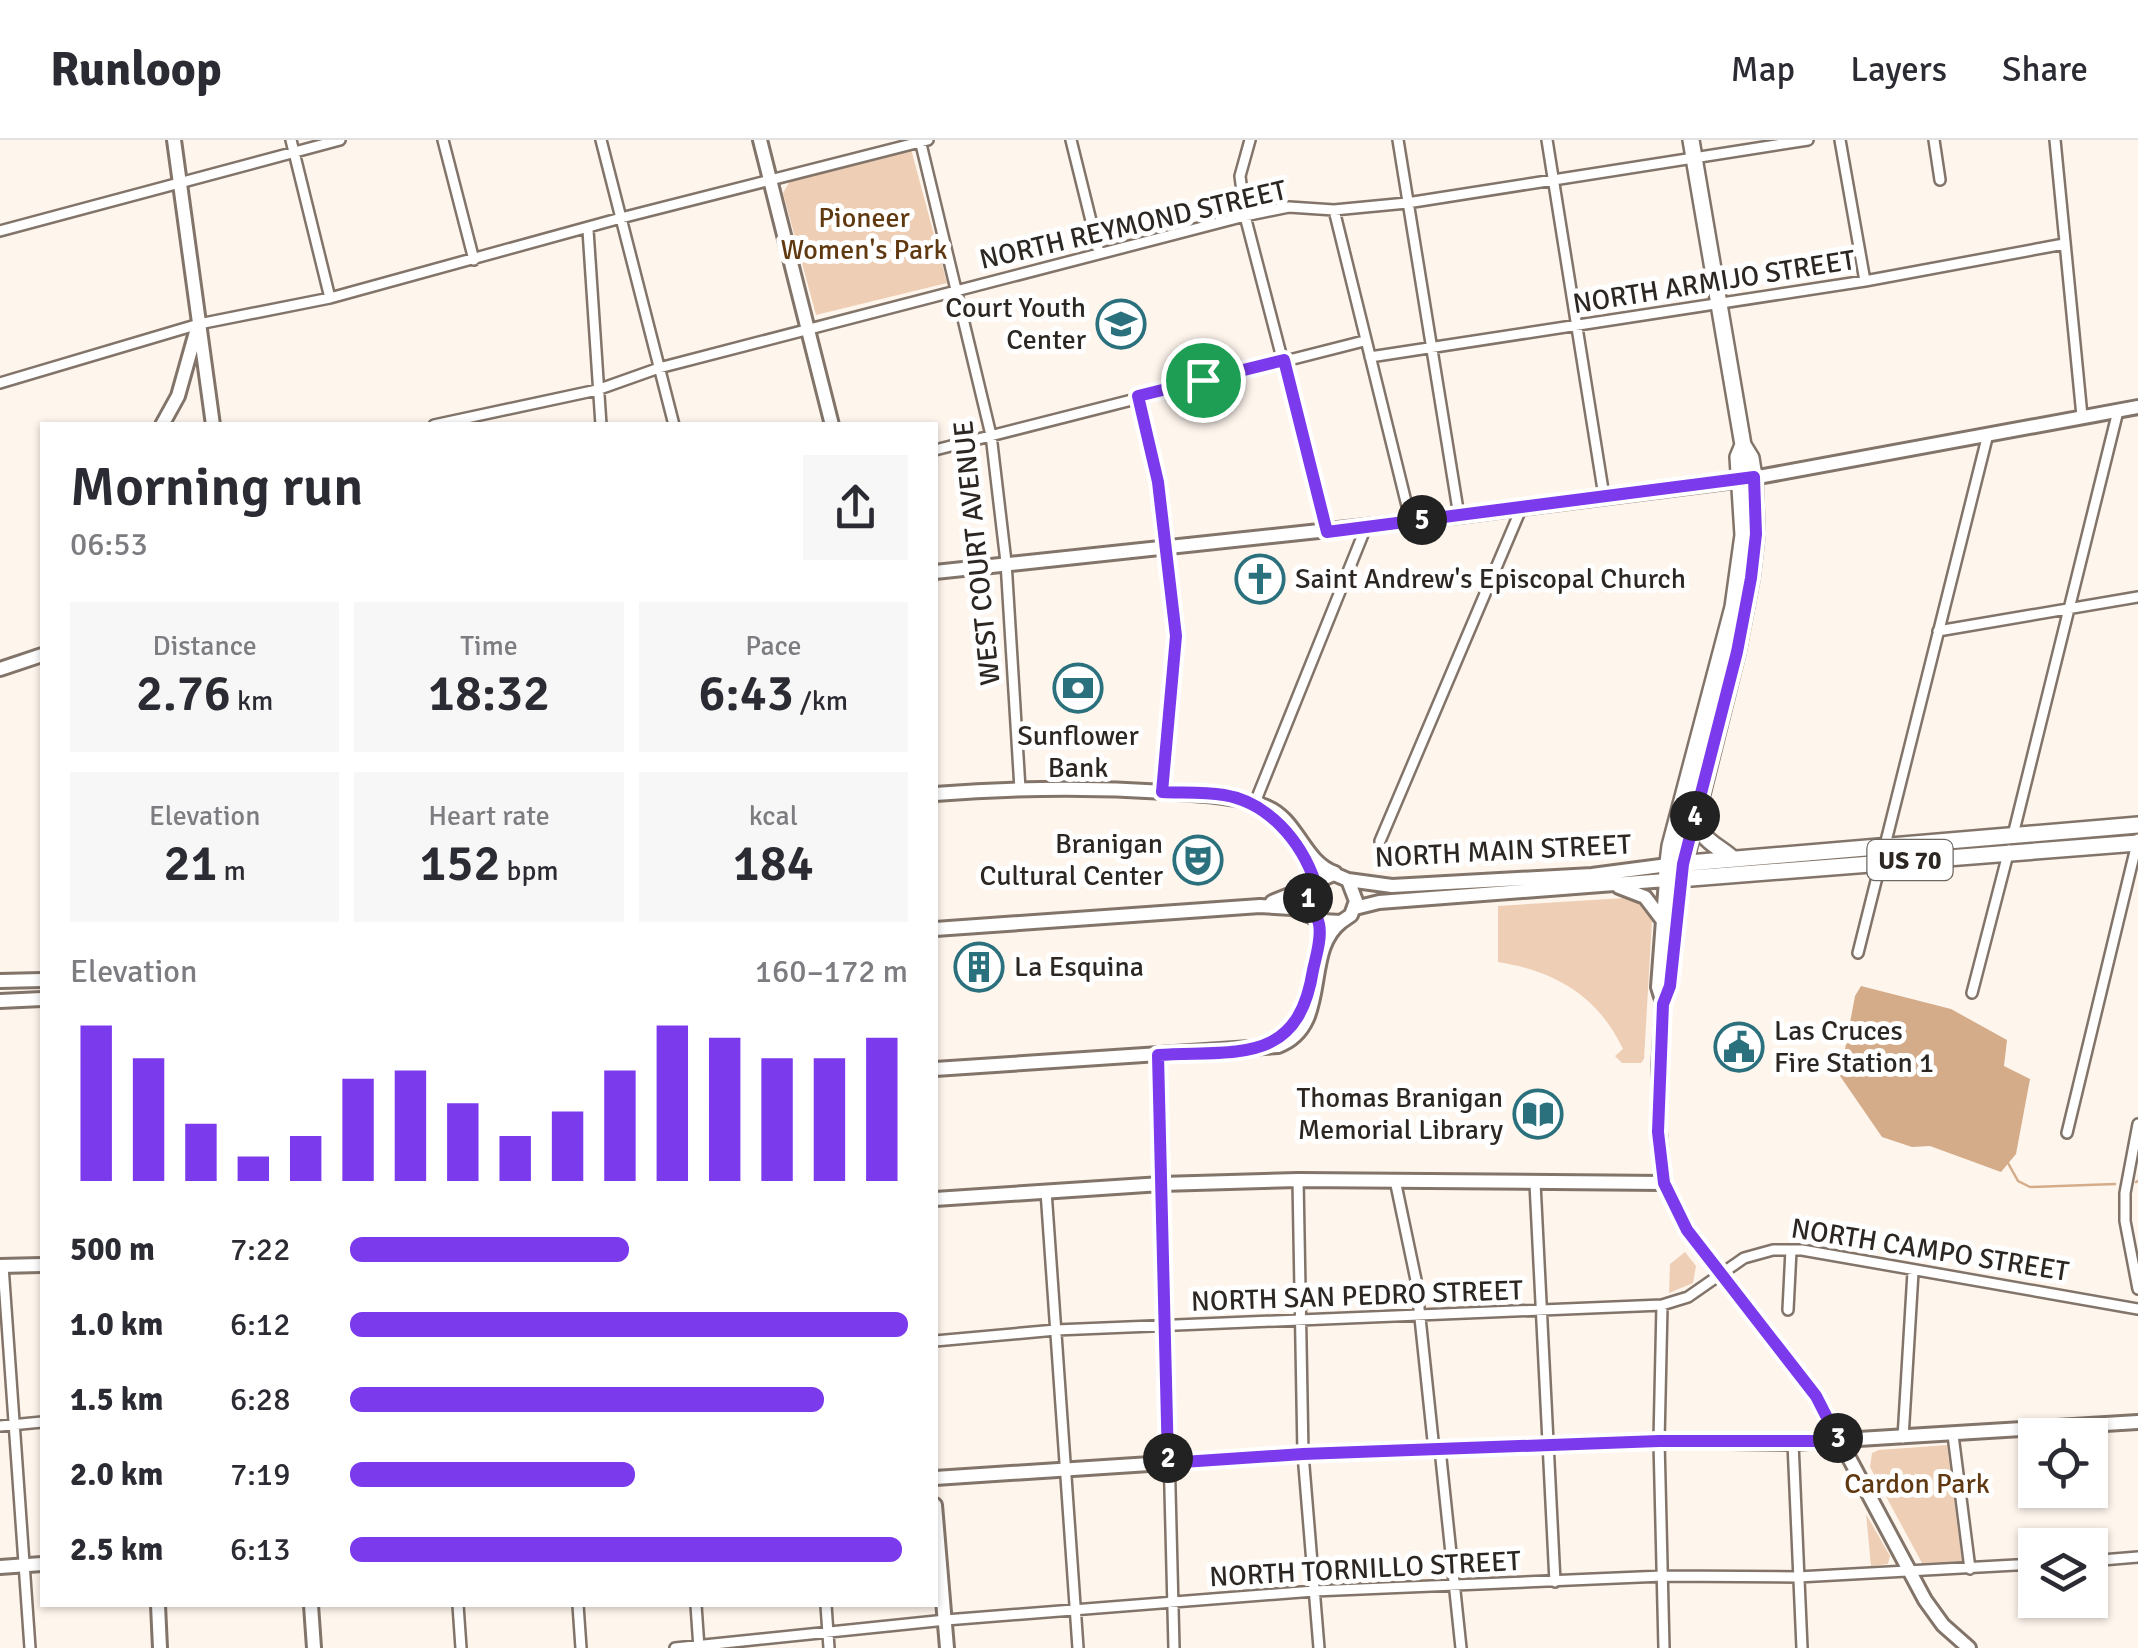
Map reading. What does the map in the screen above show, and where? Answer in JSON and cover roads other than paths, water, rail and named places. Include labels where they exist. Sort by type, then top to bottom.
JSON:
[{"type":"main road","points":[[1675,872],[1737,652],[1756,534],[1748,478],[1738,458],[1743,445],[1691,140]]},
{"type":"main road","points":[[1675,872],[1670,846],[1733,607],[1748,478]]},
{"type":"main road","points":[[1698,801],[1698,823],[1708,843],[1733,859]]},
{"type":"main road","name":"NORTH MAIN STREET","points":[[1675,872],[2010,843],[2138,825]]},
{"type":"main road","name":"NORTH MAIN STREET","points":[[2010,843],[2138,842]]},
{"type":"main road","name":"NORTH MAIN STREET","points":[[1675,872],[1733,859],[1884,854]]},
{"type":"street","points":[[174,140],[213,422]]},
{"type":"street","points":[[291,140],[330,298]]},
{"type":"street","points":[[0,231],[340,140]]},
{"type":"street","points":[[443,140],[474,260]]},
{"type":"street","points":[[601,140],[673,422]]},
{"type":"street","points":[[760,140],[831,422]]},
{"type":"street","points":[[1071,140],[1099,253]]},
{"type":"street","points":[[1250,140],[1240,176],[1245,216],[1327,532]]},
{"type":"street","points":[[1398,140],[1460,516]]},
{"type":"street","points":[[1547,140],[1604,496]]},
{"type":"street","name":"NORTH REYMOND STREET","points":[[448,422],[597,390],[659,368],[1245,216],[1289,207],[1334,210],[1406,203],[1808,140]]},
{"type":"street","points":[[1840,140],[1864,281]]},
{"type":"street","points":[[1934,140],[1940,180]]},
{"type":"street","points":[[2056,140],[2082,416]]},
{"type":"street","points":[[0,383],[198,324],[330,298],[923,141]]},
{"type":"street","name":"WEST COURT AVENUE","points":[[923,141],[991,435],[1006,562],[1020,789]]},
{"type":"street","points":[[1334,210],[1411,522]]},
{"type":"street","points":[[588,230],[601,422]]},
{"type":"street","name":"NORTH ARMIJO STREET","points":[[1370,357],[1864,281],[2064,244]]},
{"type":"street","points":[[164,422],[178,396],[198,324]]},
{"type":"street","points":[[938,449],[1364,341]]},
{"type":"street","points":[[1138,396],[1158,482],[1176,636],[1162,792]]},
{"type":"street","points":[[938,572],[1522,509],[1748,478],[2138,407]]},
{"type":"street","points":[[1972,993],[2118,411]]},
{"type":"street","points":[[1858,953],[1988,434]]},
{"type":"street","points":[[1380,841],[1522,509]]},
{"type":"street","points":[[1254,805],[1366,527]]},
{"type":"street","points":[[1938,630],[2138,597]]},
{"type":"street","points":[[0,669],[40,656]]},
{"type":"street","points":[[938,794],[1082,788],[1227,796],[1264,806],[1279,816],[1315,864],[1345,878],[1356,893],[1354,908],[1326,938],[1307,1018],[1286,1043],[938,1069]]},
{"type":"street","points":[[1254,805],[1292,837],[1313,884],[1308,904],[1316,917],[1317,950],[1307,1002],[1295,1025],[1267,1046]]},
{"type":"street","points":[[2067,1133],[2138,842]]},
{"type":"street","points":[[1675,872],[1664,922],[1658,987],[1663,1004],[1658,1132],[1664,1183],[1687,1230],[1816,1396],[1910,1572],[1943,1625],[1969,1648]]},
{"type":"street","points":[[1663,1004],[1670,986],[1675,872]]},
{"type":"street","name":"NORTH MAIN STREET","points":[[1345,878],[1392,886],[1675,872]]},
{"type":"street","name":"NORTH MAIN STREET","points":[[1354,908],[1379,902],[1612,885],[1675,872]]},
{"type":"street","points":[[1260,906],[1289,898],[1326,875],[1345,878]]},
{"type":"street","points":[[1612,885],[1645,897],[1664,922]]},
{"type":"street","points":[[938,929],[1260,906],[1292,908],[1330,923],[1341,922]]},
{"type":"street","points":[[0,981],[40,980]]},
{"type":"street","points":[[0,1001],[40,999]]},
{"type":"street","points":[[1158,1055],[1174,1648]]},
{"type":"street","points":[[2138,1124],[2124,1193],[2124,1221],[2138,1289]]},
{"type":"street","points":[[938,1199],[1161,1184],[1298,1180],[1664,1183]]},
{"type":"street","points":[[1298,1180],[1303,1454],[1319,1648]]},
{"type":"street","points":[[1394,1180],[1421,1315],[1460,1648]]},
{"type":"street","points":[[1535,1183],[1555,1582]]},
{"type":"street","points":[[1046,1191],[1078,1648]]},
{"type":"street","name":"NORTH CAMPO STREET","points":[[1662,1305],[1688,1297],[1744,1258],[1773,1250],[1792,1250],[2138,1309]]},
{"type":"street","points":[[1788,1310],[1792,1250]]},
{"type":"street","points":[[30,1648],[1,1266],[40,1265]]},
{"type":"street","points":[[1903,1438],[1913,1272]]},
{"type":"street","points":[[1662,1305],[1659,1441],[1664,1648]]},
{"type":"street","name":"NORTH SAN PEDRO STREET","points":[[938,1341],[1056,1330],[1662,1305]]},
{"type":"street","points":[[0,1426],[40,1422]]},
{"type":"street","points":[[938,1478],[1303,1454],[1659,1441],[1793,1443],[2138,1422]]},
{"type":"street","points":[[1953,1435],[1970,1569]]},
{"type":"street","points":[[1793,1443],[1802,1648]]},
{"type":"street","points":[[938,1536],[947,1648]]},
{"type":"street","points":[[2108,1559],[2138,1557]]},
{"type":"street","points":[[0,1567],[40,1564]]},
{"type":"street","name":"NORTH TORNILLO STREET","points":[[675,1648],[946,1620],[1314,1591],[1662,1576],[1798,1577],[2018,1565]]},
{"type":"street","points":[[158,1607],[160,1648]]},
{"type":"street","points":[[311,1607],[314,1648]]},
{"type":"street","points":[[458,1607],[462,1648]]},
{"type":"street","points":[[578,1607],[581,1648]]},
{"type":"street","points":[[696,1607],[699,1647]]},
{"type":"street","points":[[826,1607],[829,1648]]},
{"type":"waterway","points":[[2008,1163],[2018,1181],[2030,1187],[2115,1184]]},
{"type":"place","name":"Court Youth Center","points":[[1121,324]]},
{"type":"place","name":"Saint Andrew's Episcopal Church","points":[[1260,579]]},
{"type":"place","name":"Sunflower Bank","points":[[1078,688]]},
{"type":"place","name":"Branigan Cultural Center","points":[[1198,860]]},
{"type":"place","name":"La Esquina","points":[[979,967]]},
{"type":"place","name":"Las Cruces Fire Station 1","points":[[1739,1047]]},
{"type":"place","name":"Thomas Branigan Memorial Library","points":[[1538,1114]]},
{"type":"park label","name":"Pioneer Women's Park","points":[[864,234]]},
{"type":"park label","name":"Cardon Park","points":[[1917,1484]]}]
